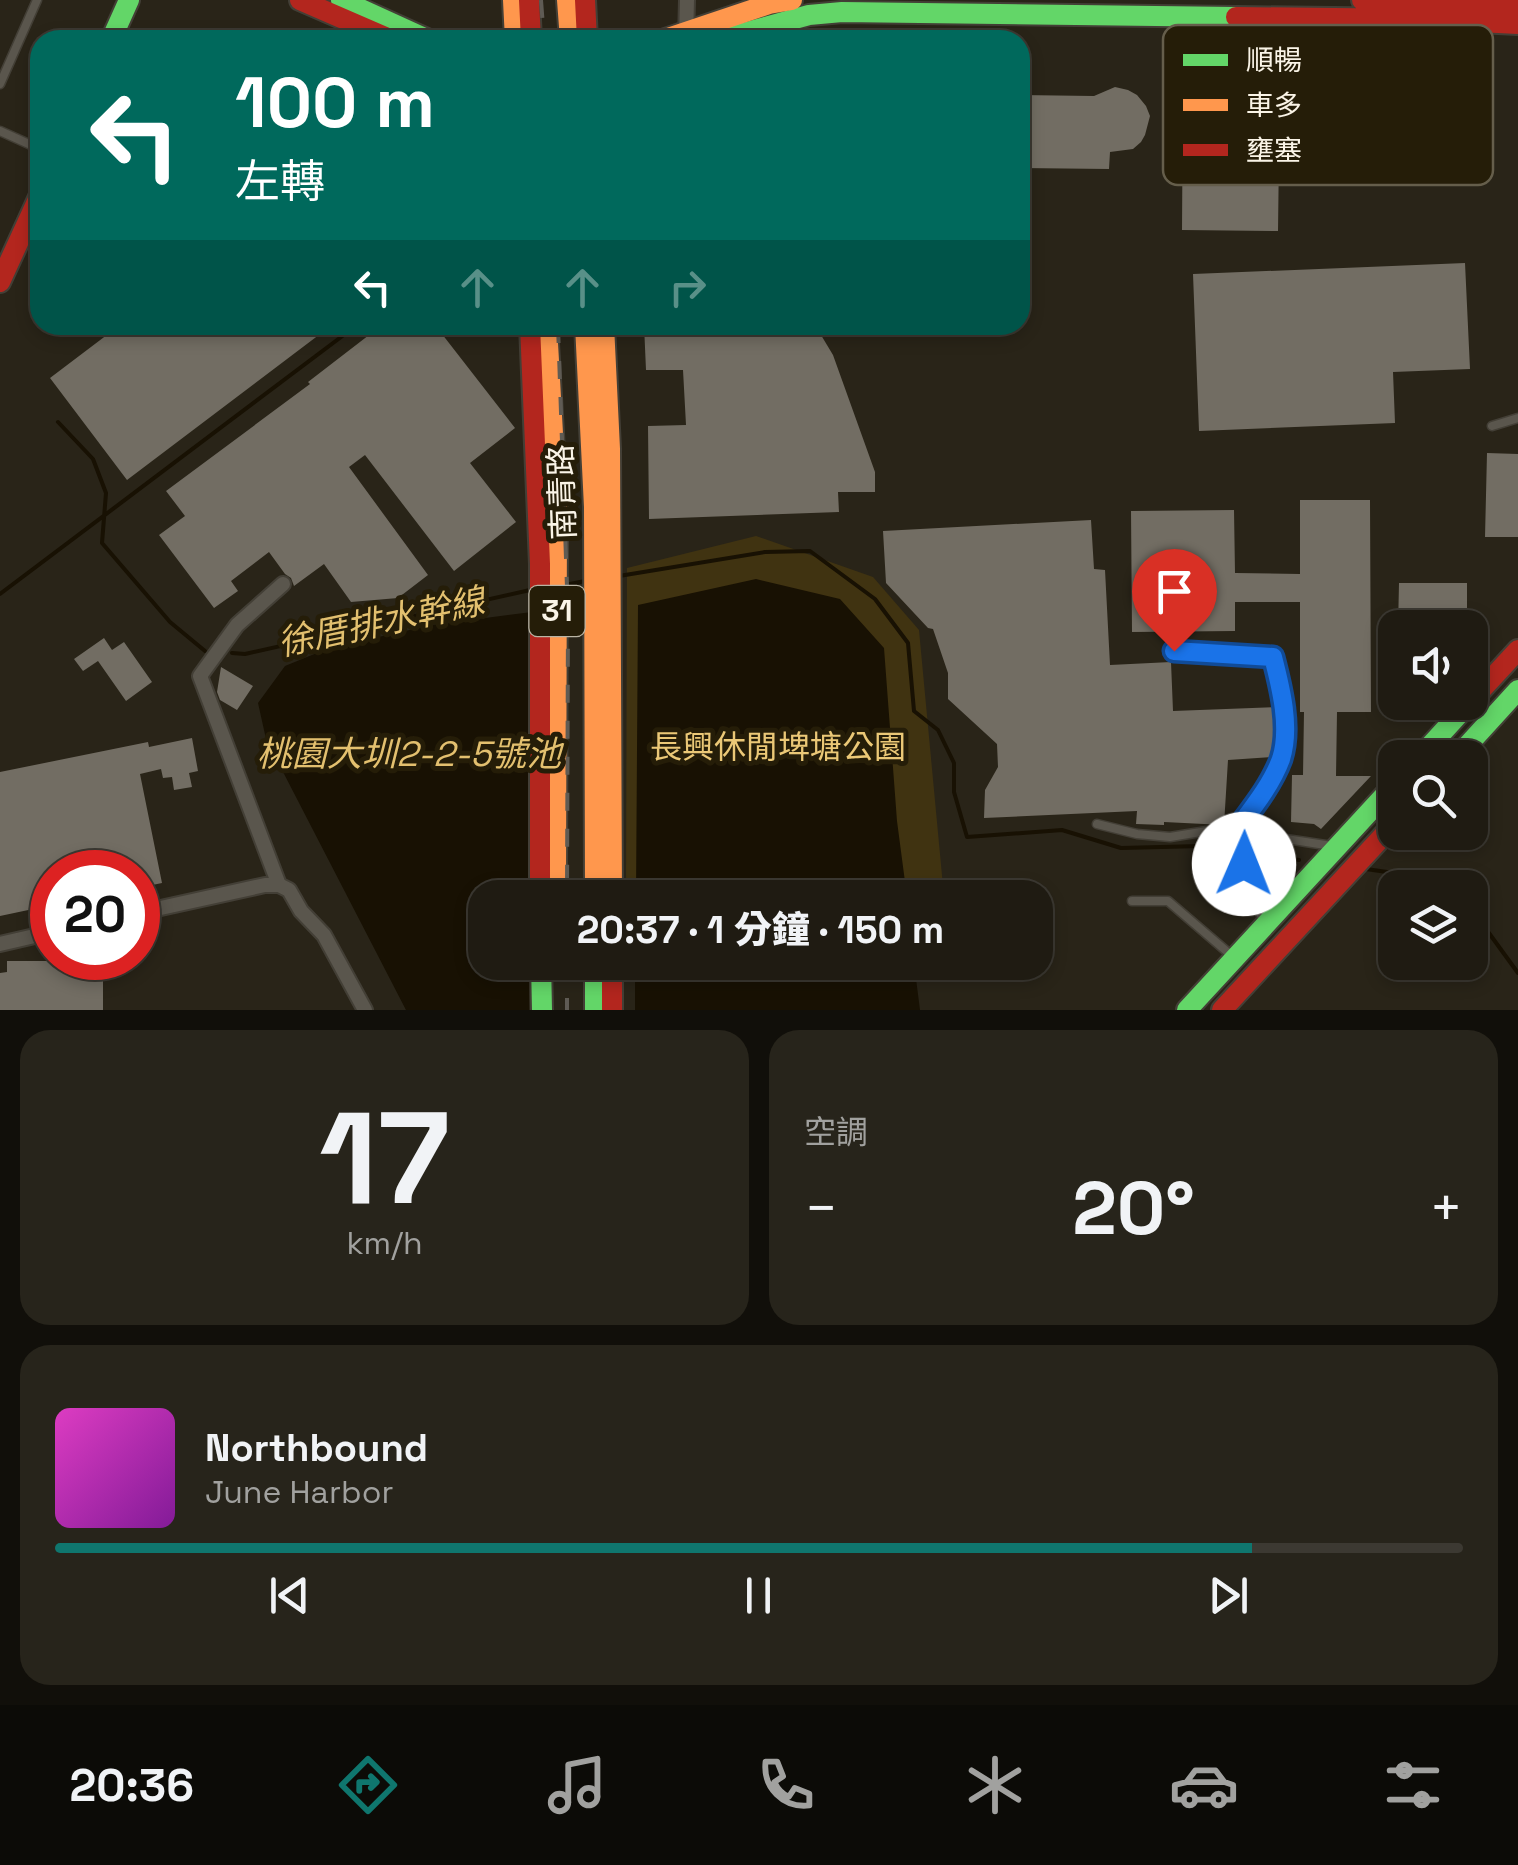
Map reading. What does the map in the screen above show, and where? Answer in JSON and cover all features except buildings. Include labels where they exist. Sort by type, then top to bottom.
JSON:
[{"type":"main road","points":[[116,30],[129,0]]},
{"type":"main road","points":[[300,0],[369,30]]},
{"type":"main road","points":[[341,0],[407,30]]},
{"type":"main road","points":[[512,0],[514,30]]},
{"type":"main road","points":[[529,0],[531,30]]},
{"type":"main road","points":[[568,0],[570,30]]},
{"type":"main road","points":[[585,0],[586,30]]},
{"type":"main road","points":[[704,30],[769,4],[792,0]]},
{"type":"main road","points":[[1362,0],[1518,4]]},
{"type":"main road","points":[[754,30],[809,15],[982,8],[1303,9],[1518,24]]},
{"type":"main road","points":[[0,282],[30,217]]},
{"type":"main road","name":"31","points":[[530,335],[538,507],[540,880]]},
{"type":"main road","name":"南青路","points":[[548,335],[557,506],[554,880]]},
{"type":"main road","name":"南青路","points":[[585,335],[594,507],[595,880]]},
{"type":"main road","name":"31","points":[[604,335],[610,449],[611,880]]},
{"type":"main road","name":"南青路","points":[[538,507],[553,434]]},
{"type":"main road","points":[[1488,682],[1518,650]]},
{"type":"main road","points":[[1472,740],[1518,690]]},
{"type":"main road","points":[[1435,740],[1454,720]]},
{"type":"main road","points":[[1186,1010],[1378,802]]},
{"type":"main road","points":[[1222,1010],[1378,841]]},
{"type":"main road","name":"南青路","points":[[539,860],[547,880]]},
{"type":"main road","points":[[541,980],[542,1010]]},
{"type":"main road","points":[[556,980],[556,1010]]},
{"type":"main road","points":[[595,980],[595,1010]]},
{"type":"main road","points":[[612,980],[612,1010]]},
{"type":"street","points":[[686,30],[687,0]]},
{"type":"street","points":[[279,885],[200,676],[237,625],[283,584]]},
{"type":"street","points":[[160,908],[265,884],[279,885],[289,890],[300,911],[324,936],[365,1010]]},
{"type":"street","points":[[0,944],[30,937]]},
{"type":"lane","points":[[0,84],[37,0]]},
{"type":"lane","points":[[0,131],[30,144]]},
{"type":"lane","points":[[1492,426],[1518,418]]},
{"type":"lane","points":[[1174,651],[1273,657],[1285,708],[1282,755],[1270,783],[1234,833]]},
{"type":"lane","points":[[1097,824],[1138,834],[1170,837],[1207,831],[1337,847]]},
{"type":"lane","points":[[1234,833],[1264,925],[1284,943]]},
{"type":"lane","points":[[1132,901],[1168,900],[1235,958]]},
{"type":"green space","name":"桃園大圳2-2-5號池","points":[[756,536],[873,577],[919,630],[942,880],[626,880],[627,568]]},
{"type":"water","name":"桃園大圳2-2-5號池","points":[[756,579],[840,599],[884,648],[905,880],[636,880],[638,605]]},
{"type":"water","name":"桃園大圳2-2-5號池","points":[[532,612],[530,880],[468,880],[468,980],[529,980],[529,1010],[406,1010],[266,739],[258,703],[285,666],[329,648],[432,625]]},
{"type":"water","points":[[635,980],[916,980],[920,1010],[635,1010]]},
{"type":"waterway","points":[[0,594],[344,335]]},
{"type":"waterway","name":"徐厝排水幹線","points":[[58,422],[93,459],[106,493],[102,543],[170,622],[205,651]]},
{"type":"waterway","name":"徐厝排水幹線","points":[[619,576],[765,552],[810,551],[875,599],[908,643],[914,711],[938,730],[954,763],[954,792],[967,837],[1062,830],[1121,848],[1201,846],[1228,850]]},
{"type":"waterway","name":"徐厝排水幹線","points":[[565,585],[585,581]]},
{"type":"waterway","name":"徐厝排水幹線","points":[[232,653],[245,654],[530,590]]},
{"type":"waterway","name":"徐厝排水幹線","points":[[1253,853],[1299,860]]},
{"type":"waterway","name":"徐厝排水幹線","points":[[1366,869],[1378,871]]},
{"type":"waterway","name":"徐厝排水幹線","points":[[1488,932],[1518,973]]},
{"type":"railway","points":[[541,0],[543,30]]},
{"type":"railway","points":[[558,335],[568,617],[567,880]]},
{"type":"railway","points":[[567,980],[567,1010]]},
{"type":"traffic: fast","points":[[116,30],[129,0]]},
{"type":"traffic: fast","points":[[341,0],[407,30]]},
{"type":"traffic: fast","points":[[754,30],[809,15],[842,12],[1236,17]]},
{"type":"traffic: fast","points":[[1472,740],[1518,690]]},
{"type":"traffic: fast","points":[[1435,740],[1454,720]]},
{"type":"traffic: fast","points":[[1187,1010],[1378,802]]},
{"type":"traffic: fast","points":[[541,980],[542,1010]]},
{"type":"traffic: fast","points":[[595,980],[595,1010]]},
{"type":"traffic: slow","points":[[513,0],[514,30]]},
{"type":"traffic: slow","points":[[567,0],[569,30]]},
{"type":"traffic: slow","points":[[692,30],[792,0]]},
{"type":"traffic: slow","points":[[548,335],[557,506],[556,880]]},
{"type":"traffic: slow","points":[[585,335],[594,507],[595,880]]},
{"type":"traffic: slow","points":[[604,335],[610,449],[612,880]]},
{"type":"traffic: jam","points":[[300,0],[369,30]]},
{"type":"traffic: jam","points":[[529,0],[530,30]]},
{"type":"traffic: jam","points":[[585,0],[586,30]]},
{"type":"traffic: jam","points":[[1362,0],[1518,4]]},
{"type":"traffic: jam","points":[[1236,17],[1518,24]]},
{"type":"traffic: jam","points":[[0,282],[30,217]]},
{"type":"traffic: jam","points":[[530,335],[540,564],[540,880]]},
{"type":"traffic: jam","points":[[1488,682],[1518,650]]},
{"type":"traffic: jam","points":[[1222,1010],[1378,841]]},
{"type":"traffic: jam","points":[[612,980],[612,1010]]},
{"type":"route","points":[[1174,651],[1273,657],[1285,708],[1282,755],[1270,783],[1234,833],[1244,864]]},
{"type":"park label","name":"長興休閒埤塘公園","points":[[778,747]]}]
